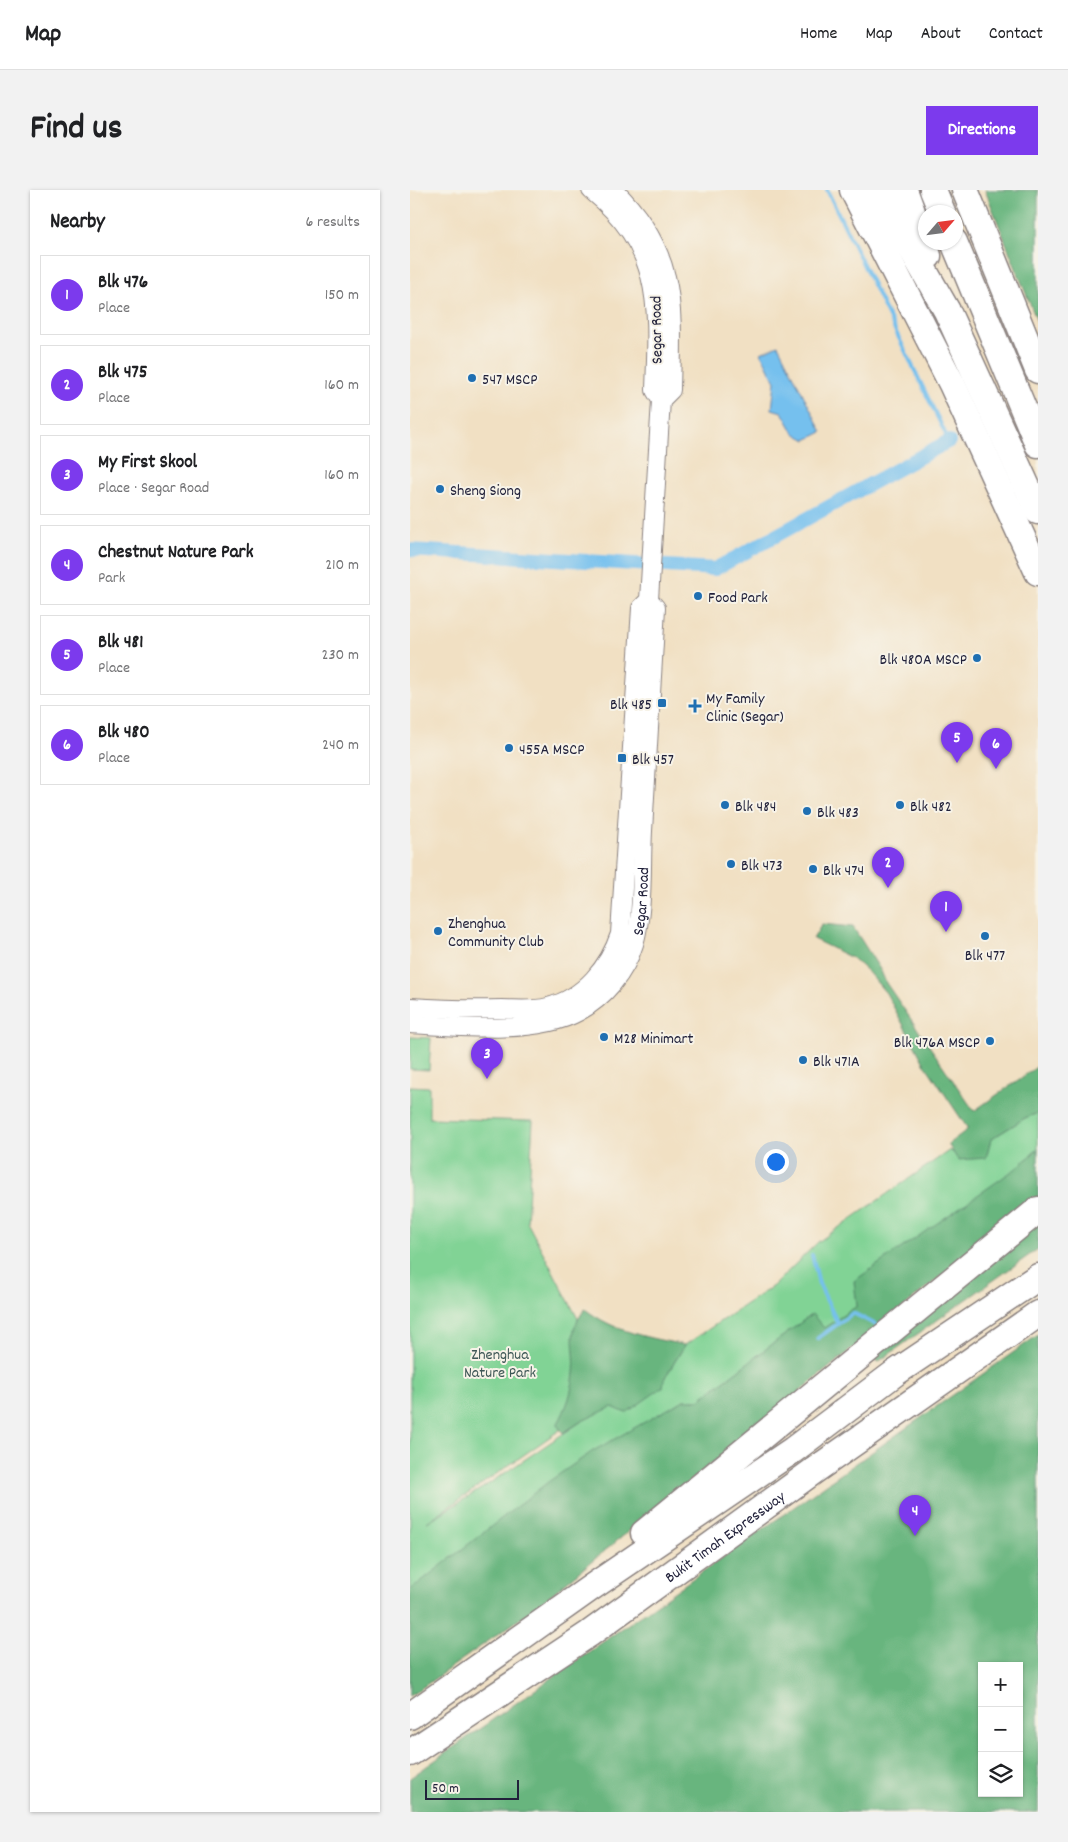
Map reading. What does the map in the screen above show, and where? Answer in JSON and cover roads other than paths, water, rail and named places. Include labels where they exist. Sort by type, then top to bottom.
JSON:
[{"type":"highway","points":[[853,190],[952,384],[1038,572]]},
{"type":"highway","points":[[872,190],[953,381],[952,384]]},
{"type":"highway","points":[[878,190],[947,311],[1038,511]]},
{"type":"highway","points":[[904,190],[947,311]]},
{"type":"highway","points":[[933,190],[939,205]]},
{"type":"highway","points":[[965,190],[1038,370]]},
{"type":"highway","points":[[957,250],[1038,444]]},
{"type":"highway","points":[[592,1587],[646,1531],[1038,1210]]},
{"type":"highway","name":"Bukit Timah Expressway","points":[[410,1716],[592,1587],[793,1450],[895,1373],[1038,1277]]},
{"type":"highway","name":"Bukit Timah Expressway","points":[[410,1753],[589,1634],[815,1470],[1038,1314]]},
{"type":"street","name":"Segar Road","points":[[410,1007],[466,1010],[547,1007],[566,1000],[590,983],[606,965],[615,950],[622,923],[641,608],[649,600],[651,576],[661,400],[655,390],[658,314],[653,284],[642,252],[628,227],[591,190]]},
{"type":"street","name":"Segar Road","points":[[614,190],[640,216],[656,246],[668,279],[673,316],[670,390],[661,400]]},
{"type":"street","name":"Segar Road","points":[[410,1024],[466,1027],[548,1024],[586,1007],[616,979],[628,959],[638,924],[656,608],[649,600]]},
{"type":"water","points":[[778,345],[822,432],[806,440],[794,433],[782,412],[772,409],[775,382],[761,353]]},
{"type":"waterway","points":[[827,190],[949,441]]},
{"type":"waterway","points":[[410,550],[715,569],[949,441]]},
{"type":"waterway","points":[[812,1255],[819,1284],[838,1324]]},
{"type":"waterway","points":[[818,1338],[853,1313],[876,1325]]},
{"type":"place","name":"547 MSCP","points":[[472,378]]},
{"type":"place","name":"Sheng Siong","points":[[440,489]]},
{"type":"place","name":"Food Park","points":[[698,596]]},
{"type":"place","name":"Blk 480A MSCP","points":[[977,658]]},
{"type":"place","name":"Blk 485","points":[[662,703]]},
{"type":"place","name":"My Family Clinic (Segar)","points":[[695,706]]},
{"type":"place","name":"455A MSCP","points":[[509,748]]},
{"type":"place","name":"Blk 457","points":[[622,758]]},
{"type":"place","name":"Blk 481","points":[[957,763]]},
{"type":"place","name":"Blk 480","points":[[996,769]]},
{"type":"place","name":"Blk 484","points":[[725,805]]},
{"type":"place","name":"Blk 482","points":[[900,805]]},
{"type":"place","name":"Blk 483","points":[[807,811]]},
{"type":"place","name":"Blk 473","points":[[731,864]]},
{"type":"place","name":"Blk 474","points":[[813,869]]},
{"type":"place","name":"Blk 475","points":[[888,888]]},
{"type":"place","name":"Zhenghua Community Club","points":[[438,931]]},
{"type":"place","name":"Blk 476","points":[[946,932]]},
{"type":"place","name":"Blk 477","points":[[985,936]]},
{"type":"place","name":"M28 Minimart","points":[[604,1037]]},
{"type":"place","name":"Blk 476A MSCP","points":[[990,1041]]},
{"type":"place","name":"Blk 471A","points":[[803,1060]]},
{"type":"place","name":"My First Skool","points":[[487,1079]]},
{"type":"place","name":"Chestnut Nature Park","points":[[915,1536]]},
{"type":"park label","name":"Zhenghua Nature Park","points":[[500,1362]]}]
